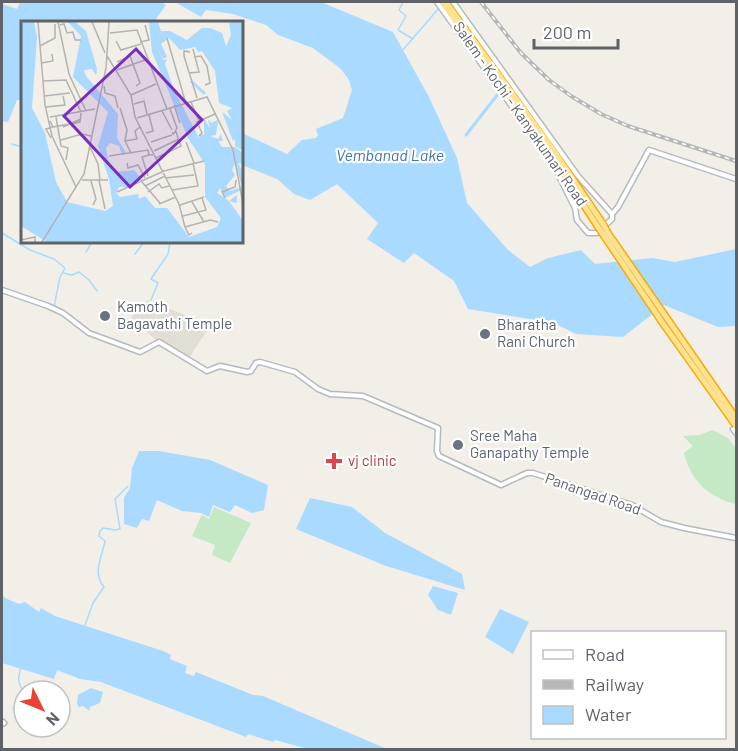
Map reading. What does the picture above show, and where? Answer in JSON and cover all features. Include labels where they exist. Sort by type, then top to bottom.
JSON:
[{"type":"highway","name":"Salem - Kochi - Kanyakumari Road","points":[[442,2],[529,112],[601,227]]},
{"type":"highway","name":"Salem - Kochi - Kanyakumari Road","points":[[442,2],[601,227]]},
{"type":"highway","points":[[601,227],[736,429]]},
{"type":"highway","points":[[668,325],[736,418]]},
{"type":"main road","points":[[442,2],[552,162],[575,208],[577,220],[588,233],[612,219],[612,214],[649,150],[736,179]]},
{"type":"main road","points":[[453,2],[529,112],[578,176],[612,214]]},
{"type":"main road","name":"Panangad Road","points":[[2,290],[48,306],[63,313],[89,333],[140,352],[159,342],[207,371],[220,366],[247,372],[260,362],[295,372],[318,389],[330,394],[363,396],[438,428],[437,451],[439,456],[501,485],[527,473],[533,473],[632,505],[661,522],[736,538]]},
{"type":"shaded area","points":[[148,300],[195,319],[208,329],[189,358],[156,340],[131,317]]},
{"type":"green space","points":[[713,430],[728,438],[736,449],[736,504],[709,492],[696,479],[687,463],[684,453],[693,446],[683,436],[699,435]]},
{"type":"green space","points":[[214,507],[251,523],[230,563],[212,555],[215,545],[192,536],[202,515],[209,519]]},
{"type":"water","points":[[20,2],[161,2],[166,5],[155,21],[21,21],[21,100],[17,100],[8,122],[2,121],[2,4],[17,9]]},
{"type":"water","name":"Vembanad Lake","points":[[175,2],[321,2],[393,32],[429,97],[457,158],[467,203],[508,250],[530,267],[548,258],[581,250],[595,264],[652,258],[675,262],[736,249],[736,326],[718,327],[664,305],[623,337],[576,334],[554,323],[468,309],[454,281],[414,253],[404,263],[367,239],[378,223],[337,184],[310,200],[294,194],[277,179],[243,165],[243,133],[287,154],[302,140],[316,138],[318,135],[316,129],[343,118],[352,90],[349,80],[341,69],[313,48],[278,35],[266,25],[233,14],[206,10],[201,17]]},
{"type":"water","points":[[139,451],[159,451],[210,460],[268,485],[264,510],[252,513],[235,505],[230,512],[213,505],[209,517],[201,513],[182,511],[157,500],[149,521],[142,519],[137,528],[124,524],[124,498],[130,488],[132,468]]},
{"type":"water","points":[[310,498],[352,507],[385,533],[462,574],[465,590],[386,566],[296,529]]},
{"type":"water","points":[[433,586],[458,593],[451,615],[438,610],[428,595]]},
{"type":"water","points":[[2,594],[5,598],[19,604],[25,602],[39,612],[41,608],[55,616],[163,651],[171,655],[170,659],[187,666],[185,673],[194,676],[196,672],[253,695],[263,696],[387,749],[308,749],[248,734],[246,737],[101,682],[80,679],[57,670],[54,679],[2,663]]},
{"type":"water","points":[[500,609],[529,622],[513,654],[485,637]]},
{"type":"water","points":[[91,688],[103,692],[100,703],[90,707],[90,711],[77,704],[78,695]]},
{"type":"waterway","points":[[403,2],[399,10],[406,16],[398,30],[413,39]]},
{"type":"waterway","points":[[402,51],[439,8]]},
{"type":"waterway","points":[[466,135],[498,94]]},
{"type":"waterway","points":[[12,144],[21,147]]},
{"type":"waterway","points":[[2,233],[30,250],[54,259],[65,268],[60,277],[54,307]]},
{"type":"waterway","points":[[86,252],[91,243]]},
{"type":"waterway","points":[[135,254],[143,243]]},
{"type":"waterway","points":[[151,300],[158,283],[151,279],[168,254],[170,243]]},
{"type":"waterway","points":[[63,273],[72,275],[79,272],[97,291]]},
{"type":"waterway","points":[[85,625],[93,603],[104,587],[100,582],[98,571],[105,541],[99,536],[100,531],[103,528],[120,529],[115,499],[128,486]]},
{"type":"waterway","points":[[19,679],[21,668]]},
{"type":"railway","points":[[481,2],[521,53],[549,80],[571,96],[601,114],[628,126],[736,161]]},
{"type":"place","name":"Kamoth Bagavathi Temple","points":[[105,316]]},
{"type":"place","name":"Bharatha Rani Church","points":[[485,334]]},
{"type":"place","name":"Sree Maha Ganapathy Temple","points":[[458,445]]},
{"type":"place","name":"vj clinic","points":[[334,461]]}]
